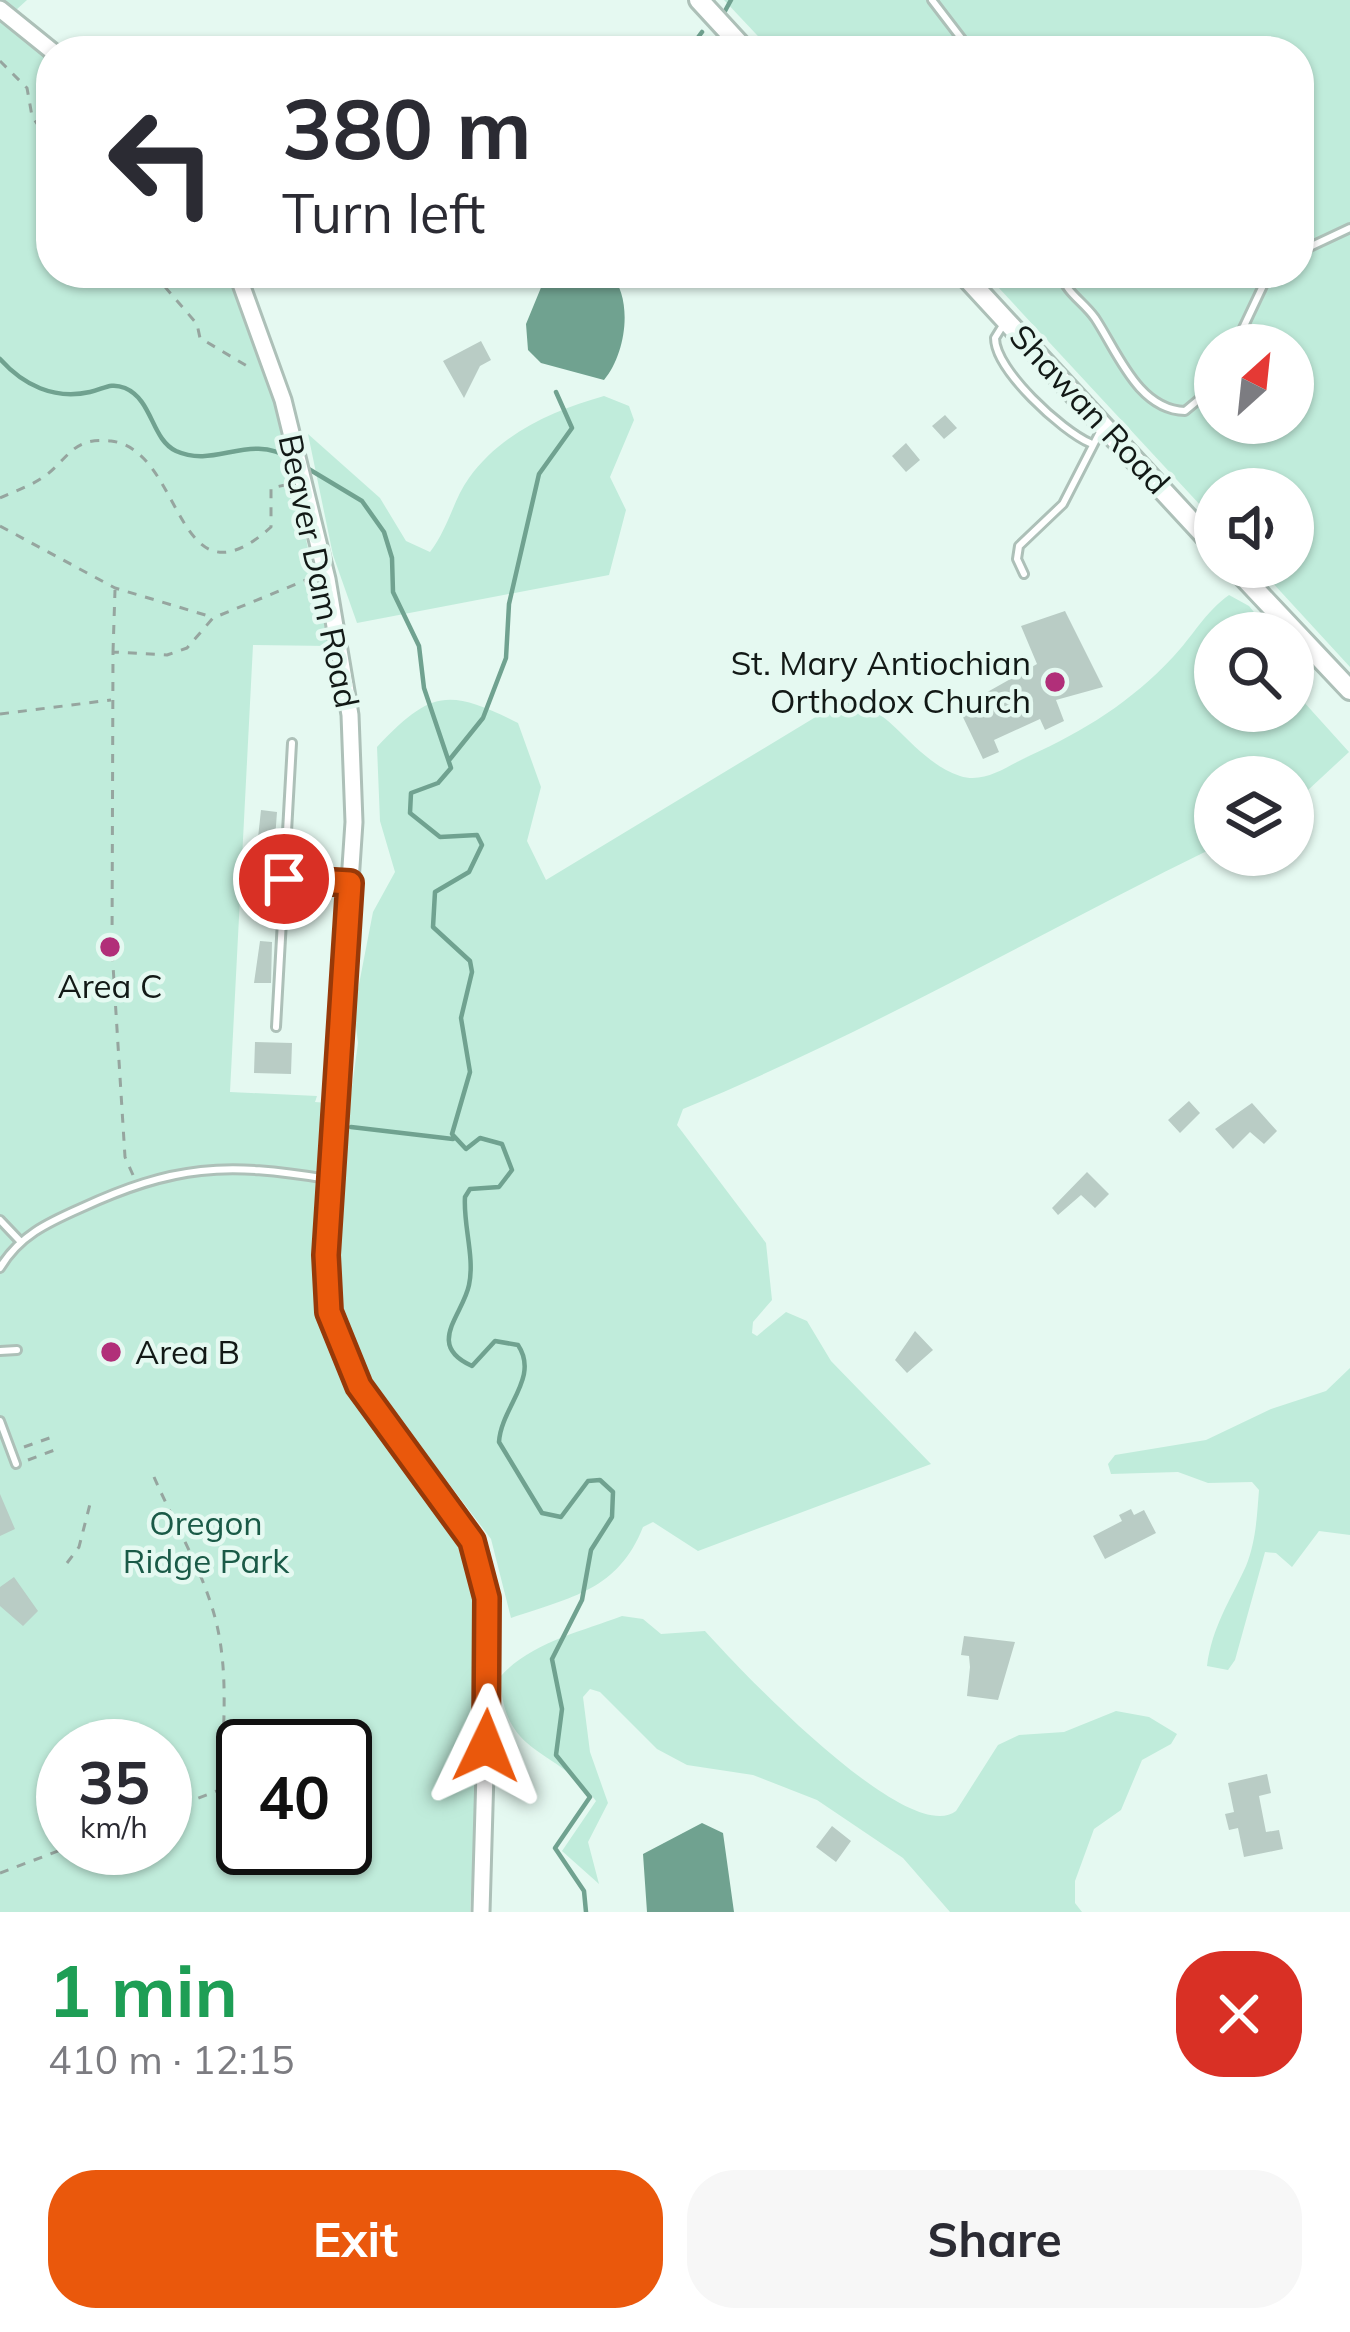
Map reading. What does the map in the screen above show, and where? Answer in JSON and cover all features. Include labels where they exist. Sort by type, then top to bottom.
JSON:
[{"type":"main road","points":[[699,0],[732,36]]},
{"type":"main road","name":"Shawan Road","points":[[977,288],[1194,523]]},
{"type":"main road","points":[[1254,588],[1350,690]]},
{"type":"street","points":[[0,9],[36,38]]},
{"type":"street","name":"Beaver Dam Road","points":[[243,288],[273,361],[295,447],[325,572],[350,715],[350,883],[326,1287],[335,1334],[376,1412],[459,1516],[472,1541],[487,1598],[481,1912]]},
{"type":"lane","points":[[932,0],[960,36]]},
{"type":"lane","points":[[1314,245],[1350,228]]},
{"type":"lane","points":[[1066,288],[1096,320],[1115,358],[1159,404],[1185,411],[1194,404]]},
{"type":"lane","points":[[1245,324],[1262,288]]},
{"type":"lane","points":[[1008,320],[995,338],[1002,358],[1056,422],[1090,443]]},
{"type":"lane","points":[[1024,574],[1017,559],[1019,546],[1063,504],[1090,443],[1106,423]]},
{"type":"lane","points":[[276,1027],[292,742]]},
{"type":"lane","points":[[284,879],[350,883]]},
{"type":"lane","points":[[0,1268],[20,1241],[137,1182],[202,1167],[330,1180]]},
{"type":"lane","points":[[0,1220],[20,1241]]},
{"type":"lane","points":[[0,1351],[17,1350]]},
{"type":"lane","points":[[0,1421],[16,1464]]},
{"type":"path","points":[[0,61],[27,88],[36,122]]},
{"type":"path","points":[[166,288],[196,324],[200,338],[262,372]]},
{"type":"path","points":[[0,498],[45,477],[59,458],[83,443],[113,441],[134,449],[161,472],[178,521],[199,541],[213,550],[235,551],[271,527],[271,488],[303,482]]},
{"type":"path","points":[[0,526],[115,588],[213,618]]},
{"type":"path","points":[[113,652],[167,655],[187,648],[213,618],[325,572]]},
{"type":"path","points":[[115,588],[112,949],[125,1156],[137,1182]]},
{"type":"path","points":[[0,715],[112,700]]},
{"type":"path","points":[[11,1452],[55,1436]]},
{"type":"path","points":[[16,1464],[60,1448]]},
{"type":"path","points":[[154,1477],[195,1562],[214,1617],[226,1694],[222,1789],[192,1801]]},
{"type":"path","points":[[67,1563],[79,1547],[90,1504]]},
{"type":"path","points":[[0,1873],[36,1859]]},
{"type":"green space","name":"Oregon Ridge Park","points":[[0,0],[27,0],[4,21],[36,47],[36,288],[234,288],[266,362],[330,646],[253,645],[230,1092],[317,1096],[315,1102],[327,1103],[318,1226],[322,1306],[346,1382],[368,1418],[454,1525],[471,1567],[482,1646],[470,1912],[0,1912]]},
{"type":"green space","points":[[724,0],[1350,0],[1350,667],[1314,628],[1314,612],[1299,612],[1277,588],[1314,588],[1314,468],[1194,468],[1194,498],[999,288],[1314,288],[1314,36],[758,36]]},
{"type":"green space","points":[[604,396],[629,406],[634,420],[610,477],[626,510],[609,575],[357,623],[333,555],[308,434],[380,498],[406,541],[430,552],[464,486],[497,448],[548,416]]},
{"type":"green space","points":[[1229,595],[1254,612],[1211,612]]},
{"type":"green space","points":[[1194,632],[1194,732],[1314,732],[1314,713],[1349,752],[1314,784],[1314,756],[1194,756],[1194,858],[885,1016],[683,1109],[677,1125],[766,1243],[772,1300],[753,1322],[752,1333],[757,1336],[786,1312],[807,1321],[831,1361],[931,1464],[698,1551],[653,1522],[643,1527],[633,1548],[606,1578],[573,1597],[511,1618],[491,1539],[380,1393],[353,1345],[337,1287],[342,1160],[358,1043],[354,1010],[373,912],[395,872],[380,821],[377,747],[412,714],[442,700],[474,704],[518,723],[541,787],[527,841],[546,880],[847,698],[877,713],[944,769],[978,778],[1106,714]]},
{"type":"green space","points":[[1350,1368],[1350,1535],[1319,1531],[1292,1567],[1276,1553],[1265,1552],[1235,1660],[1228,1670],[1207,1666],[1217,1626],[1249,1557],[1259,1490],[1252,1482],[1208,1483],[1178,1472],[1111,1474],[1108,1464],[1115,1455],[1206,1440],[1271,1409],[1326,1391]]},
{"type":"green space","points":[[622,1616],[643,1619],[661,1634],[705,1631],[825,1749],[901,1804],[933,1815],[956,1811],[998,1745],[1019,1735],[1064,1732],[1116,1711],[1149,1717],[1177,1734],[1171,1744],[1142,1760],[1121,1810],[1094,1829],[1075,1881],[1075,1903],[1082,1912],[950,1912],[903,1858],[817,1800],[753,1775],[687,1765],[657,1749],[600,1692],[590,1689],[583,1697],[590,1752],[608,1803],[588,1842],[599,1884],[562,1851],[596,1801],[521,1738],[504,1704],[500,1677],[541,1647]]},
{"type":"shaded area","points":[[541,288],[619,288],[622,342],[604,380],[541,363],[528,350],[526,324]]},
{"type":"shaded area","points":[[702,1823],[723,1833],[734,1912],[647,1912],[643,1854]]},
{"type":"building","points":[[481,341],[491,360],[480,366],[464,398],[443,361]]},
{"type":"building","points":[[945,415],[957,428],[944,439],[932,426]]},
{"type":"building","points":[[906,443],[920,460],[906,472],[892,456]]},
{"type":"building","name":"St. Mary Antiochian Orthodox Church","points":[[1065,611],[1103,687],[1056,700],[1064,721],[1045,730],[1040,719],[994,740],[999,752],[983,759],[961,713],[978,705],[975,699],[1037,664],[1021,626]]},
{"type":"building","points":[[261,810],[277,812],[275,839],[258,838]]},
{"type":"building","points":[[260,941],[272,942],[271,983],[254,983]]},
{"type":"building","points":[[255,1042],[292,1043],[291,1074],[254,1073]]},
{"type":"building","points":[[1189,1101],[1200,1113],[1180,1133],[1168,1120]]},
{"type":"building","points":[[1252,1103],[1277,1131],[1264,1144],[1250,1132],[1233,1149],[1215,1129]]},
{"type":"building","points":[[1087,1172],[1109,1194],[1095,1208],[1081,1195],[1058,1215],[1052,1208]]},
{"type":"building","points":[[915,1331],[933,1350],[907,1373],[895,1360]]},
{"type":"building","points":[[0,1494],[15,1529],[0,1536]]},
{"type":"building","points":[[1131,1509],[1134,1515],[1144,1510],[1156,1533],[1105,1559],[1093,1536],[1122,1521],[1119,1515]]},
{"type":"building","points":[[14,1577],[38,1611],[23,1626],[0,1606],[0,1587]]},
{"type":"building","points":[[964,1636],[1015,1642],[998,1700],[967,1696],[970,1667],[969,1656],[961,1655]]},
{"type":"building","points":[[1267,1774],[1271,1793],[1259,1796],[1266,1832],[1279,1830],[1283,1849],[1244,1857],[1238,1828],[1229,1830],[1225,1814],[1234,1812],[1228,1783]]},
{"type":"building","points":[[832,1826],[851,1841],[836,1862],[816,1847]]},
{"type":"waterway","points":[[725,11],[731,0]]},
{"type":"waterway","points":[[699,36],[702,32]]},
{"type":"waterway","points":[[0,359],[29,383],[52,392],[125,388],[141,401],[161,438],[176,451],[205,456],[261,449],[292,459]]},
{"type":"waterway","points":[[450,759],[483,718],[506,658],[509,604],[539,474],[572,428],[556,392]]},
{"type":"waterway","points":[[307,468],[362,501],[384,532],[392,558],[393,592],[419,646],[424,688],[451,768],[438,783],[411,793],[410,813],[440,837],[477,835],[482,845],[469,872],[435,892],[433,927],[470,961],[472,972],[461,1018],[470,1072],[452,1134],[466,1149],[480,1138],[502,1144],[512,1170],[499,1187],[470,1189],[465,1197],[469,1285],[451,1329],[451,1349],[472,1366],[495,1341],[518,1345],[525,1369],[499,1442],[542,1513],[561,1517],[588,1481],[600,1480],[613,1492],[612,1517],[591,1550],[582,1600],[552,1659],[562,1709],[556,1755],[590,1797],[555,1848],[584,1891],[586,1912]]},
{"type":"waterway","points":[[351,1127],[453,1139]]},
{"type":"place","name":"St. Mary Antiochian Orthodox Church","points":[[1055,682]]},
{"type":"place","name":"Area C","points":[[110,947]]},
{"type":"place","name":"Area B","points":[[111,1352]]},
{"type":"route","points":[[284,879],[350,883],[326,1255],[329,1312],[359,1386],[459,1516],[472,1541],[487,1598],[486,1746]]}]
